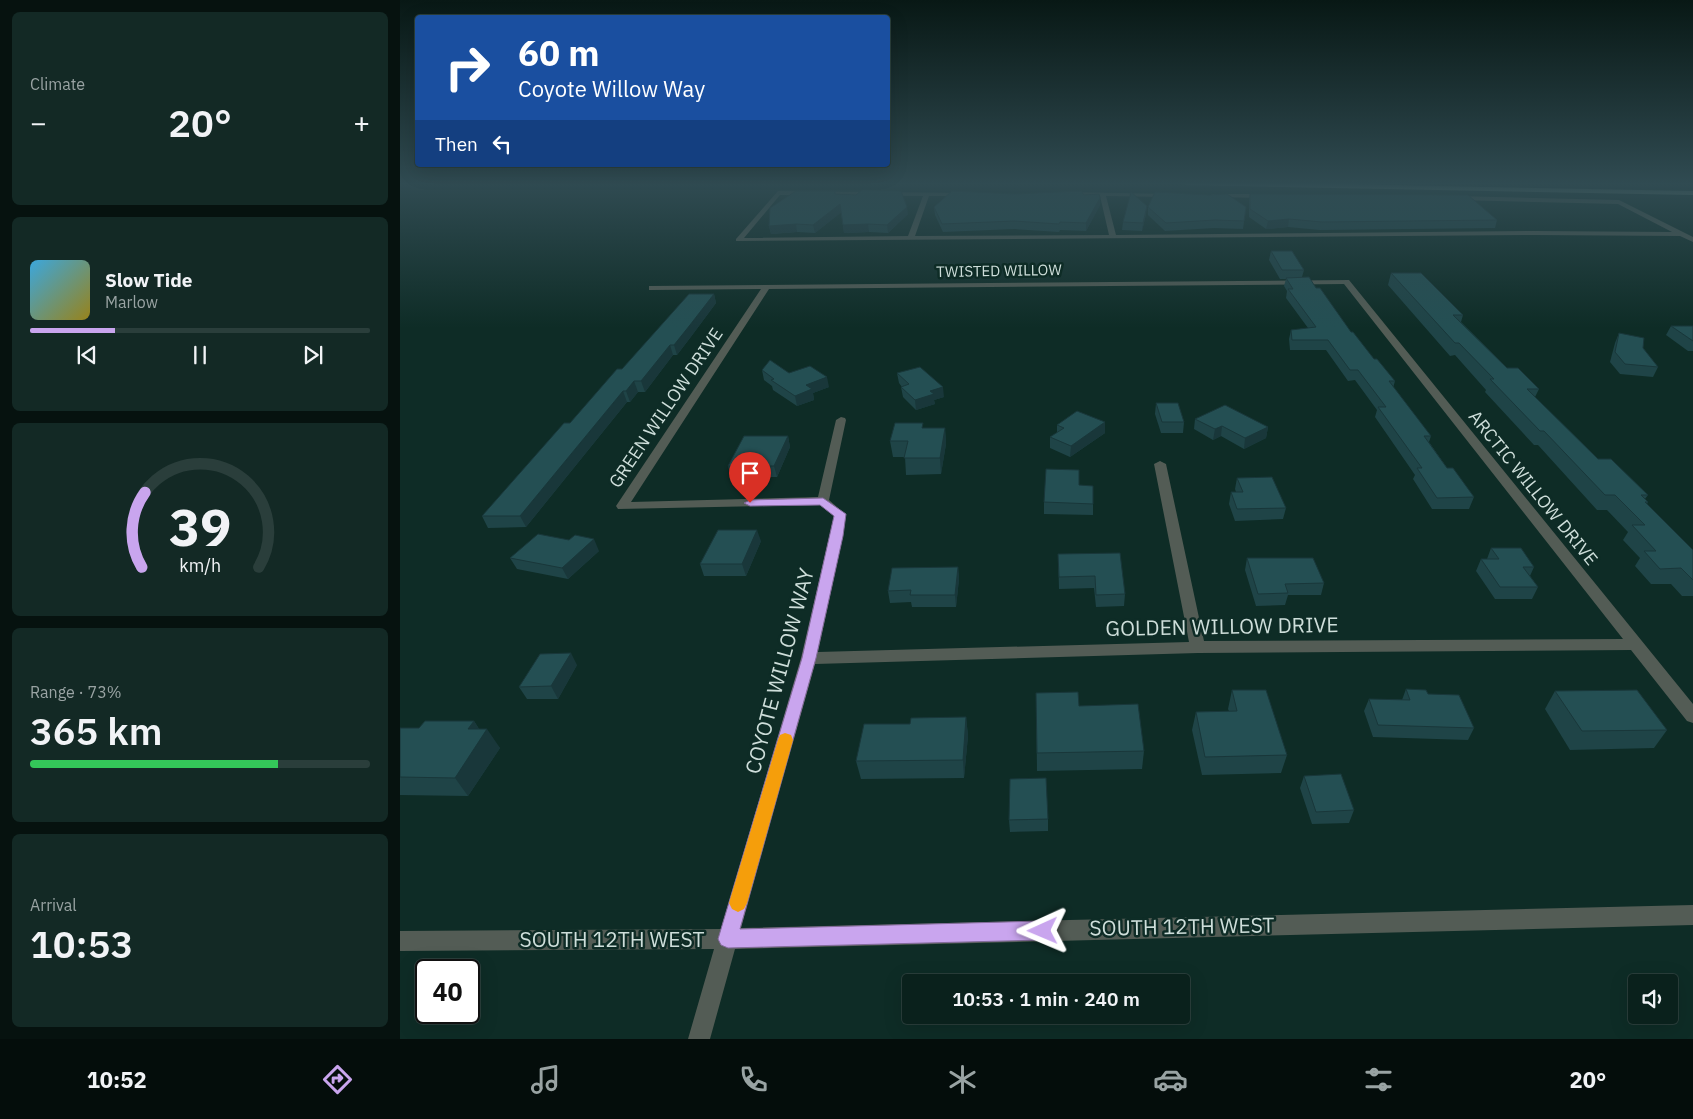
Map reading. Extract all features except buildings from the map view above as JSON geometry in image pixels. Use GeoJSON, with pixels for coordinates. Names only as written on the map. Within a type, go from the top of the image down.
{"type":"FeatureCollection","features":[{"type":"Feature","properties":{"kind":"street"},"geometry":{"type":"LineString","coordinates":[[745,231],[738,240],[1535,233],[1681,234]]}},
{"type":"Feature","properties":{"kind":"street"},"geometry":{"type":"LineString","coordinates":[[911,239],[914,231]]}},
{"type":"Feature","properties":{"kind":"street"},"geometry":{"type":"LineString","coordinates":[[1112,231],[1113,237]]}},
{"type":"Feature","properties":{"kind":"street"},"geometry":{"type":"LineString","coordinates":[[1676,231],[1693,240]]}},
{"type":"Feature","properties":{"kind":"street","name":"TWISTED WILLOW"},"geometry":{"type":"LineString","coordinates":[[652,288],[1346,282]]}},
{"type":"Feature","properties":{"kind":"street","name":"ARCTIC WILLOW DRIVE"},"geometry":{"type":"LineString","coordinates":[[1346,282],[1693,716]]}},
{"type":"Feature","properties":{"kind":"street","name":"GREEN WILLOW DRIVE"},"geometry":{"type":"LineString","coordinates":[[766,287],[622,506],[823,502]]}},
{"type":"Feature","properties":{"kind":"street"},"geometry":{"type":"LineString","coordinates":[[823,502],[841,420]]}},
{"type":"Feature","properties":{"kind":"street"},"geometry":{"type":"LineString","coordinates":[[1160,464],[1198,647]]}},
{"type":"Feature","properties":{"kind":"street","name":"COYOTE WILLOW WAY"},"geometry":{"type":"LineString","coordinates":[[699,1039],[809,658],[837,536],[840,514],[823,502]]}},
{"type":"Feature","properties":{"kind":"street","name":"GOLDEN WILLOW DRIVE"},"geometry":{"type":"LineString","coordinates":[[809,658],[1198,647],[1635,644]]}},
{"type":"Feature","properties":{"kind":"street","name":"SOUTH 12TH WEST"},"geometry":{"type":"LineString","coordinates":[[400,941],[728,939],[1693,915]]}},
{"type":"Feature","properties":{"kind":"slow traffic"},"geometry":{"type":"LineString","coordinates":[[738,903],[785,740]]}},
{"type":"Feature","properties":{"kind":"route"},"geometry":{"type":"LineString","coordinates":[[750,503],[823,502],[840,514],[837,536],[809,658],[728,939],[1043,931]]}}]}
